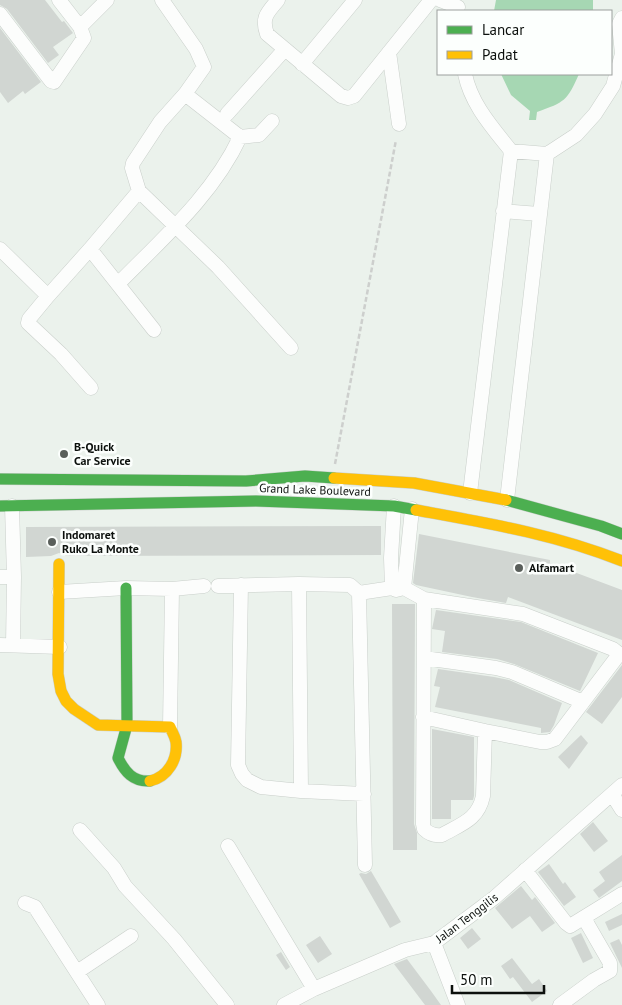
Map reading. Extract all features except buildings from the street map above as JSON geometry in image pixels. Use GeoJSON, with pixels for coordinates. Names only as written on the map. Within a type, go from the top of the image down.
{"type":"FeatureCollection","features":[{"type":"Feature","properties":{"kind":"street"},"geometry":{"type":"LineString","coordinates":[[0,14],[52,82],[55,81],[84,38],[80,27],[59,0]]}},
{"type":"Feature","properties":{"kind":"street"},"geometry":{"type":"LineString","coordinates":[[80,27],[107,0]]}},
{"type":"Feature","properties":{"kind":"street"},"geometry":{"type":"LineString","coordinates":[[162,0],[196,49],[204,65],[198,77],[160,122],[132,163],[139,191],[218,267],[291,348]]}},
{"type":"Feature","properties":{"kind":"street"},"geometry":{"type":"LineString","coordinates":[[278,0],[265,16],[263,24],[266,34],[341,96],[348,98],[354,96],[431,0]]}},
{"type":"Feature","properties":{"kind":"street"},"geometry":{"type":"LineString","coordinates":[[302,64],[355,0]]}},
{"type":"Feature","properties":{"kind":"street"},"geometry":{"type":"LineString","coordinates":[[440,0],[458,6]]}},
{"type":"Feature","properties":{"kind":"street"},"geometry":{"type":"LineString","coordinates":[[511,151],[547,154],[576,135],[595,114],[612,86],[622,54],[619,24],[622,18]]}},
{"type":"Feature","properties":{"kind":"street"},"geometry":{"type":"LineString","coordinates":[[227,114],[285,49]]}},
{"type":"Feature","properties":{"kind":"street"},"geometry":{"type":"LineString","coordinates":[[389,52],[399,124]]}},
{"type":"Feature","properties":{"kind":"street"},"geometry":{"type":"LineString","coordinates":[[465,75],[467,86],[481,113],[511,151],[470,493]]}},
{"type":"Feature","properties":{"kind":"street"},"geometry":{"type":"LineString","coordinates":[[185,94],[240,137],[259,135],[272,121]]}},
{"type":"Feature","properties":{"kind":"street"},"geometry":{"type":"LineString","coordinates":[[118,284],[209,188],[232,154],[240,137]]}},
{"type":"Feature","properties":{"kind":"street"},"geometry":{"type":"LineString","coordinates":[[507,500],[547,154]]}},
{"type":"Feature","properties":{"kind":"street"},"geometry":{"type":"LineString","coordinates":[[91,388],[61,354],[28,323],[29,319],[48,296],[90,250],[139,191]]}},
{"type":"Feature","properties":{"kind":"street"},"geometry":{"type":"LineString","coordinates":[[503,211],[539,214]]}},
{"type":"Feature","properties":{"kind":"street"},"geometry":{"type":"LineString","coordinates":[[0,249],[48,296]]}},
{"type":"Feature","properties":{"kind":"street"},"geometry":{"type":"LineString","coordinates":[[90,250],[154,330]]}},
{"type":"Feature","properties":{"kind":"street","name":"Grand Lake Boulevard"},"geometry":{"type":"LineString","coordinates":[[0,479],[246,481],[305,476],[414,483],[507,500],[601,526],[622,534]]}},
{"type":"Feature","properties":{"kind":"street","name":"Grand Lake Boulevard"},"geometry":{"type":"LineString","coordinates":[[6,506],[256,501],[394,506],[512,527],[589,548],[622,561]]}},
{"type":"Feature","properties":{"kind":"street"},"geometry":{"type":"LineString","coordinates":[[6,506],[7,645],[60,647]]}},
{"type":"Feature","properties":{"kind":"street"},"geometry":{"type":"LineString","coordinates":[[394,506],[391,558],[398,588]]}},
{"type":"Feature","properties":{"kind":"street"},"geometry":{"type":"LineString","coordinates":[[398,588],[412,509]]}},
{"type":"Feature","properties":{"kind":"street"},"geometry":{"type":"LineString","coordinates":[[59,564],[60,647],[58,674],[61,691],[66,701],[74,709],[98,724],[170,727]]}},
{"type":"Feature","properties":{"kind":"street"},"geometry":{"type":"LineString","coordinates":[[59,592],[126,588],[172,589],[299,584],[350,585],[360,593],[398,588],[424,599],[523,614],[613,648],[618,653],[617,657],[560,734],[555,739],[547,742],[424,718]]}},
{"type":"Feature","properties":{"kind":"street"},"geometry":{"type":"LineString","coordinates":[[299,584],[300,791]]}},
{"type":"Feature","properties":{"kind":"street"},"geometry":{"type":"LineString","coordinates":[[241,585],[238,765],[242,774],[253,784],[261,787],[364,794]]}},
{"type":"Feature","properties":{"kind":"street"},"geometry":{"type":"LineString","coordinates":[[126,588],[127,726],[118,758],[124,769],[134,778],[145,781],[166,775],[172,764],[176,742],[170,727],[172,589]]}},
{"type":"Feature","properties":{"kind":"street"},"geometry":{"type":"LineString","coordinates":[[360,593],[365,865]]}},
{"type":"Feature","properties":{"kind":"street"},"geometry":{"type":"LineString","coordinates":[[424,599],[424,829],[428,834],[442,835],[473,818],[481,805],[483,796],[485,731]]}},
{"type":"Feature","properties":{"kind":"street"},"geometry":{"type":"LineString","coordinates":[[424,658],[512,672],[583,702]]}},
{"type":"Feature","properties":{"kind":"street"},"geometry":{"type":"LineString","coordinates":[[617,790],[622,810]]}},
{"type":"Feature","properties":{"kind":"street","name":"Jalan Tenggilis"},"geometry":{"type":"LineString","coordinates":[[284,1005],[314,989],[405,950],[434,943],[494,898],[617,790]]}},
{"type":"Feature","properties":{"kind":"street"},"geometry":{"type":"LineString","coordinates":[[80,830],[114,868],[128,889],[187,954],[227,1005]]}},
{"type":"Feature","properties":{"kind":"street"},"geometry":{"type":"LineString","coordinates":[[228,846],[314,989]]}},
{"type":"Feature","properties":{"kind":"street"},"geometry":{"type":"LineString","coordinates":[[525,870],[568,925],[572,925],[620,901]]}},
{"type":"Feature","properties":{"kind":"street"},"geometry":{"type":"LineString","coordinates":[[25,903],[31,905],[38,912],[98,1005]]}},
{"type":"Feature","properties":{"kind":"street"},"geometry":{"type":"LineString","coordinates":[[560,1005],[594,980],[610,971],[610,963],[584,918]]}},
{"type":"Feature","properties":{"kind":"street"},"geometry":{"type":"LineString","coordinates":[[77,972],[131,936]]}},
{"type":"Feature","properties":{"kind":"street"},"geometry":{"type":"LineString","coordinates":[[434,943],[458,1005]]}},
{"type":"Feature","properties":{"kind":"path"},"geometry":{"type":"LineString","coordinates":[[333,478],[396,140]]}},
{"type":"Feature","properties":{"kind":"shaded area"},"geometry":{"type":"Polygon","coordinates":[[[496,0],[593,0],[593,10],[494,10],[496,0]]]}},
{"type":"Feature","properties":{"kind":"shaded area"},"geometry":{"type":"Polygon","coordinates":[[[501,75],[578,75],[568,95],[554,106],[537,112],[536,120],[529,120],[530,111],[511,95],[501,75]]]}},
{"type":"Feature","properties":{"kind":"traffic: fast"},"geometry":{"type":"LineString","coordinates":[[0,479],[246,481],[305,476],[334,478]]}},
{"type":"Feature","properties":{"kind":"traffic: fast"},"geometry":{"type":"LineString","coordinates":[[506,500],[601,526],[622,534]]}},
{"type":"Feature","properties":{"kind":"traffic: fast"},"geometry":{"type":"LineString","coordinates":[[0,506],[256,501],[394,506],[416,510]]}},
{"type":"Feature","properties":{"kind":"traffic: fast"},"geometry":{"type":"LineString","coordinates":[[126,588],[127,725],[118,758],[124,768],[134,778],[150,781]]}},
{"type":"Feature","properties":{"kind":"traffic: slow"},"geometry":{"type":"LineString","coordinates":[[334,478],[414,483],[506,500]]}},
{"type":"Feature","properties":{"kind":"traffic: slow"},"geometry":{"type":"LineString","coordinates":[[416,510],[546,536],[622,561]]}},
{"type":"Feature","properties":{"kind":"traffic: slow"},"geometry":{"type":"LineString","coordinates":[[59,564],[58,674],[61,691],[66,701],[74,709],[98,725],[170,727],[176,742],[173,761],[162,776],[150,781]]}},
{"type":"Feature","properties":{"kind":"place","name":"B-Quick Car Service"},"geometry":{"type":"Point","coordinates":[64,454]}},
{"type":"Feature","properties":{"kind":"place","name":"Indomaret Ruko La Monte"},"geometry":{"type":"Point","coordinates":[52,542]}},
{"type":"Feature","properties":{"kind":"place","name":"Alfamart"},"geometry":{"type":"Point","coordinates":[519,568]}}]}
